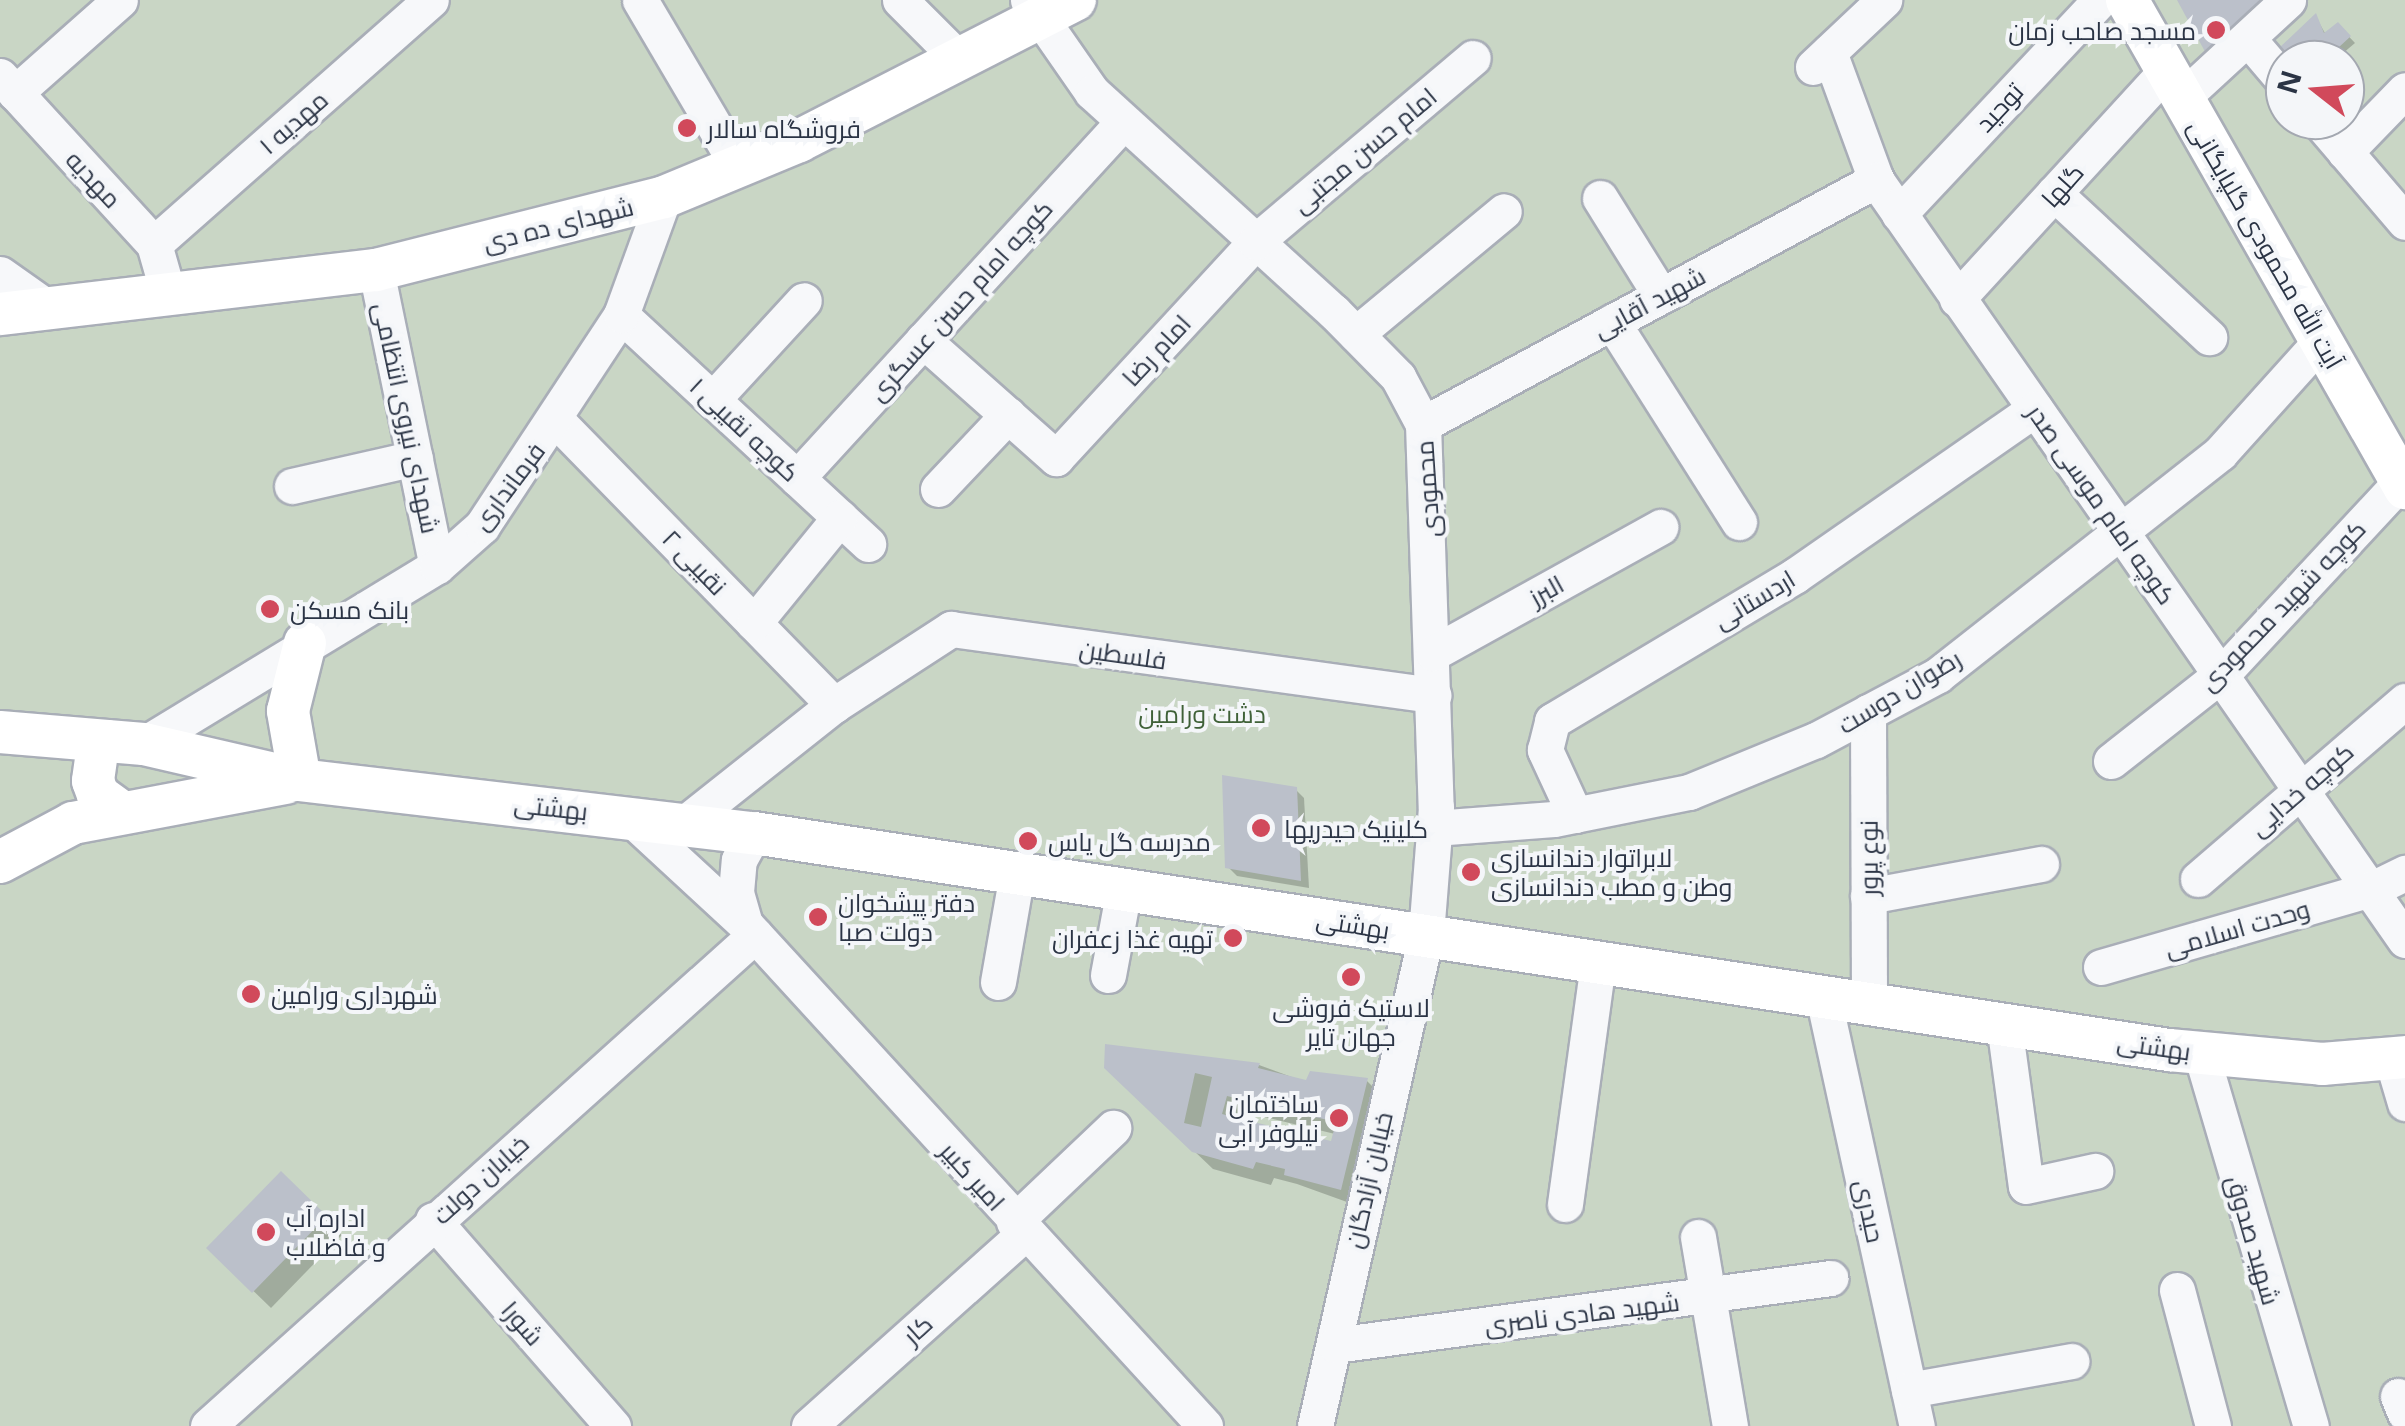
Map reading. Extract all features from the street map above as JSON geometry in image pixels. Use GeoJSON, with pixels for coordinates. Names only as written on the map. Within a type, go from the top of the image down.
{"type":"FeatureCollection","features":[{"type":"Feature","properties":{"kind":"main road","name":"شهدای ده دی"},"geometry":{"type":"LineString","coordinates":[[0,314],[376,270],[664,197],[960,60],[1032,10],[1076,0]]}},
{"type":"Feature","properties":{"kind":"main road","name":"آیت الله محمودی گلپایگانی"},"geometry":{"type":"LineString","coordinates":[[2128,0],[2404,482]]}},
{"type":"Feature","properties":{"kind":"main road"},"geometry":{"type":"LineString","coordinates":[[300,780],[288,711],[305,643]]}},
{"type":"Feature","properties":{"kind":"main road"},"geometry":{"type":"LineString","coordinates":[[0,732],[126,742],[300,780]]}},
{"type":"Feature","properties":{"kind":"main road"},"geometry":{"type":"LineString","coordinates":[[121,812],[98,795],[92,781],[92,766],[126,742]]}},
{"type":"Feature","properties":{"kind":"main road"},"geometry":{"type":"LineString","coordinates":[[0,862],[73,823],[300,780]]}},
{"type":"Feature","properties":{"kind":"main road","name":"بهشتی"},"geometry":{"type":"LineString","coordinates":[[300,780],[685,823],[2200,1053],[2322,1064],[2398,1058]]}},
{"type":"Feature","properties":{"kind":"street"},"geometry":{"type":"LineString","coordinates":[[8,84],[120,0]]}},
{"type":"Feature","properties":{"kind":"street","name":"مهدیه ۱"},"geometry":{"type":"LineString","coordinates":[[154,244],[432,0]]}},
{"type":"Feature","properties":{"kind":"street"},"geometry":{"type":"LineString","coordinates":[[640,0],[736,166]]}},
{"type":"Feature","properties":{"kind":"street"},"geometry":{"type":"LineString","coordinates":[[900,0],[960,60]]}},
{"type":"Feature","properties":{"kind":"street","name":"کوچه امام موسی صدر"},"geometry":{"type":"LineString","coordinates":[[1884,0],[1821,60],[1876,180],[2120,532],[2303,786],[2405,940]]}},
{"type":"Feature","properties":{"kind":"street","name":"توحید"},"geometry":{"type":"LineString","coordinates":[[1899,214],[2100,0]]}},
{"type":"Feature","properties":{"kind":"street","name":"گلها"},"geometry":{"type":"LineString","coordinates":[[1957,299],[2054,193],[2175,83],[2250,41],[2288,0]]}},
{"type":"Feature","properties":{"kind":"street","name":"محمودی"},"geometry":{"type":"LineString","coordinates":[[1032,10],[1123,122],[1398,376],[1422,424],[1434,695],[1434,828],[1426,935]]}},
{"type":"Feature","properties":{"kind":"street"},"geometry":{"type":"LineString","coordinates":[[2250,41],[2265,59]]}},
{"type":"Feature","properties":{"kind":"street","name":"امام حسن مجتبی"},"geometry":{"type":"LineString","coordinates":[[1255,242],[1473,58]]}},
{"type":"Feature","properties":{"kind":"street","name":"مهدیه"},"geometry":{"type":"LineString","coordinates":[[8,84],[154,244],[168,293]]}},
{"type":"Feature","properties":{"kind":"street"},"geometry":{"type":"LineString","coordinates":[[2345,152],[2405,90]]}},
{"type":"Feature","properties":{"kind":"street","name":"کوچه امام حسن عسگری"},"geometry":{"type":"LineString","coordinates":[[797,478],[1123,122]]}},
{"type":"Feature","properties":{"kind":"street"},"geometry":{"type":"LineString","coordinates":[[2335,140],[2405,222]]}},
{"type":"Feature","properties":{"kind":"street","name":"شهید آقایی"},"geometry":{"type":"LineString","coordinates":[[1422,424],[1876,180]]}},
{"type":"Feature","properties":{"kind":"street"},"geometry":{"type":"LineString","coordinates":[[2054,193],[2209,337]]}},
{"type":"Feature","properties":{"kind":"street","name":"فرمانداری"},"geometry":{"type":"LineString","coordinates":[[126,742],[437,566],[482,526],[621,315],[664,197]]}},
{"type":"Feature","properties":{"kind":"street"},"geometry":{"type":"LineString","coordinates":[[1600,198],[1660,296]]}},
{"type":"Feature","properties":{"kind":"street"},"geometry":{"type":"LineString","coordinates":[[1356,334],[1504,211]]}},
{"type":"Feature","properties":{"kind":"street","name":"امام رضا"},"geometry":{"type":"LineString","coordinates":[[1008,415],[1056,458],[1255,242]]}},
{"type":"Feature","properties":{"kind":"street","name":"شهدای نیروی انتظامی"},"geometry":{"type":"LineString","coordinates":[[376,270],[437,566]]}},
{"type":"Feature","properties":{"kind":"street"},"geometry":{"type":"LineString","coordinates":[[0,274],[48,308]]}},
{"type":"Feature","properties":{"kind":"street"},"geometry":{"type":"LineString","coordinates":[[713,400],[804,300]]}},
{"type":"Feature","properties":{"kind":"street","name":"کوچه نقیبی ۱"},"geometry":{"type":"LineString","coordinates":[[621,315],[868,544]]}},
{"type":"Feature","properties":{"kind":"street"},"geometry":{"type":"LineString","coordinates":[[1612,322],[1739,522]]}},
{"type":"Feature","properties":{"kind":"street"},"geometry":{"type":"LineString","coordinates":[[923,340],[1008,415],[938,489]]}},
{"type":"Feature","properties":{"kind":"street","name":"رضوان دوست"},"geometry":{"type":"LineString","coordinates":[[1434,828],[1575,815],[1689,792],[1868,712],[1938,674],[2220,453],[2321,341]]}},
{"type":"Feature","properties":{"kind":"street","name":"اردستانی"},"geometry":{"type":"LineString","coordinates":[[1575,815],[1544,750],[1552,721],[1796,575],[2035,409]]}},
{"type":"Feature","properties":{"kind":"street","name":"نقیبی ۲"},"geometry":{"type":"LineString","coordinates":[[555,419],[834,705]]}},
{"type":"Feature","properties":{"kind":"street"},"geometry":{"type":"LineString","coordinates":[[292,486],[415,458]]}},
{"type":"Feature","properties":{"kind":"street","name":"کوچه شهید محمودی"},"geometry":{"type":"LineString","coordinates":[[2112,761],[2223,673],[2404,482]]}},
{"type":"Feature","properties":{"kind":"street"},"geometry":{"type":"LineString","coordinates":[[754,623],[840,516]]}},
{"type":"Feature","properties":{"kind":"street","name":"البرز"},"geometry":{"type":"LineString","coordinates":[[1432,653],[1660,527]]}},
{"type":"Feature","properties":{"kind":"street","name":"فلسطین"},"geometry":{"type":"LineString","coordinates":[[685,823],[834,705],[951,629],[1434,695]]}},
{"type":"Feature","properties":{"kind":"street","name":"کوچه خدایی"},"geometry":{"type":"LineString","coordinates":[[2198,879],[2405,701]]}},
{"type":"Feature","properties":{"kind":"street","name":"نوع پرور"},"geometry":{"type":"LineString","coordinates":[[1868,712],[1869,1003]]}},
{"type":"Feature","properties":{"kind":"street","name":"امیر کبیر"},"geometry":{"type":"LineString","coordinates":[[627,815],[750,929],[1204,1426]]}},
{"type":"Feature","properties":{"kind":"street"},"geometry":{"type":"LineString","coordinates":[[750,929],[736,892],[739,860],[754,833]]}},
{"type":"Feature","properties":{"kind":"street"},"geometry":{"type":"LineString","coordinates":[[1868,896],[2042,864]]}},
{"type":"Feature","properties":{"kind":"street"},"geometry":{"type":"LineString","coordinates":[[998,982],[1016,873]]}},
{"type":"Feature","properties":{"kind":"street","name":"وحدت اسلامی"},"geometry":{"type":"LineString","coordinates":[[2101,967],[2372,889],[2405,873]]}},
{"type":"Feature","properties":{"kind":"street"},"geometry":{"type":"LineString","coordinates":[[1108,976],[1124,889]]}},
{"type":"Feature","properties":{"kind":"street","name":"خیابان دولت"},"geometry":{"type":"LineString","coordinates":[[208,1426],[750,929]]}},
{"type":"Feature","properties":{"kind":"street","name":"خیابان آزادگان"},"geometry":{"type":"LineString","coordinates":[[1315,1426],[1426,935]]}},
{"type":"Feature","properties":{"kind":"street"},"geometry":{"type":"LineString","coordinates":[[1566,1204],[1598,962]]}},
{"type":"Feature","properties":{"kind":"street","name":"حیدری"},"geometry":{"type":"LineString","coordinates":[[1823,996],[1917,1426]]}},
{"type":"Feature","properties":{"kind":"street"},"geometry":{"type":"LineString","coordinates":[[2004,1024],[2026,1186],[2095,1171]]}},
{"type":"Feature","properties":{"kind":"street","name":"شهید صدوق"},"geometry":{"type":"LineString","coordinates":[[2200,1053],[2312,1426]]}},
{"type":"Feature","properties":{"kind":"street"},"geometry":{"type":"LineString","coordinates":[[2398,1058],[2405,1103]]}},
{"type":"Feature","properties":{"kind":"street","name":"کار"},"geometry":{"type":"LineString","coordinates":[[809,1426],[1020,1227],[1113,1128]]}},
{"type":"Feature","properties":{"kind":"street","name":"شورا"},"geometry":{"type":"LineString","coordinates":[[433,1220],[612,1426]]}},
{"type":"Feature","properties":{"kind":"street"},"geometry":{"type":"LineString","coordinates":[[1698,1236],[1730,1426]]}},
{"type":"Feature","properties":{"kind":"street","name":"شهید هادی ناصری"},"geometry":{"type":"LineString","coordinates":[[1335,1346],[1830,1278]]}},
{"type":"Feature","properties":{"kind":"street"},"geometry":{"type":"LineString","coordinates":[[2177,1290],[2213,1426]]}},
{"type":"Feature","properties":{"kind":"street"},"geometry":{"type":"LineString","coordinates":[[1909,1390],[2071,1361]]}},
{"type":"Feature","properties":{"kind":"green space","name":"دشت ورامین"},"geometry":{"type":"Polygon","coordinates":[[[0,0],[2405,0],[2405,1426],[0,1426],[0,0]]]}},
{"type":"Feature","properties":{"kind":"building","name":"مسجد صاحب زمان"},"geometry":{"type":"Polygon","coordinates":[[[2177,0],[2269,0],[2209,59],[2177,0]]]}},
{"type":"Feature","properties":{"kind":"building"},"geometry":{"type":"Polygon","coordinates":[[[2316,13],[2324,33],[2338,22],[2351,36],[2347,40],[2288,40],[2316,13]]]}},
{"type":"Feature","properties":{"kind":"building","name":"کلینیک حیدریها"},"geometry":{"type":"Polygon","coordinates":[[[1222,775],[1297,787],[1301,881],[1225,868],[1222,775]]]}},
{"type":"Feature","properties":{"kind":"building","name":"ساختمان نیلوفر آبی"},"geometry":{"type":"Polygon","coordinates":[[[1105,1044],[1260,1063],[1258,1068],[1306,1080],[1310,1071],[1368,1078],[1341,1190],[1284,1175],[1285,1169],[1256,1162],[1253,1169],[1192,1152],[1104,1068],[1105,1044]],[[1195,1073],[1184,1123],[1201,1127],[1212,1077],[1195,1073]],[[1227,1096],[1222,1114],[1331,1141],[1336,1122],[1227,1096]]]}},
{"type":"Feature","properties":{"kind":"building","name":"اداره آب و فاضلاب"},"geometry":{"type":"Polygon","coordinates":[[[281,1171],[327,1216],[252,1293],[206,1248],[281,1171]]]}},
{"type":"Feature","properties":{"kind":"place","name":"مسجد صاحب زمان"},"geometry":{"type":"Point","coordinates":[2216,30]}},
{"type":"Feature","properties":{"kind":"place","name":"فروشگاه سالار"},"geometry":{"type":"Point","coordinates":[687,128]}},
{"type":"Feature","properties":{"kind":"place","name":"بانک مسکن"},"geometry":{"type":"Point","coordinates":[270,609]}},
{"type":"Feature","properties":{"kind":"place","name":"کلینیک حیدریها"},"geometry":{"type":"Point","coordinates":[1261,828]}},
{"type":"Feature","properties":{"kind":"place","name":"مدرسه گل یاس"},"geometry":{"type":"Point","coordinates":[1028,841]}},
{"type":"Feature","properties":{"kind":"place","name":"لابراتوار دندانسازی وطن و مطب دندانسازی"},"geometry":{"type":"Point","coordinates":[1471,872]}},
{"type":"Feature","properties":{"kind":"place","name":"دفتر پیشخوان دولت صبا"},"geometry":{"type":"Point","coordinates":[818,917]}},
{"type":"Feature","properties":{"kind":"place","name":"تهیه غذا زعفران"},"geometry":{"type":"Point","coordinates":[1233,938]}},
{"type":"Feature","properties":{"kind":"place","name":"لاستیک فروشی جهان تایر"},"geometry":{"type":"Point","coordinates":[1351,977]}},
{"type":"Feature","properties":{"kind":"place","name":"شهرداری ورامین"},"geometry":{"type":"Point","coordinates":[251,994]}},
{"type":"Feature","properties":{"kind":"place","name":"ساختمان نیلوفر آبی"},"geometry":{"type":"Point","coordinates":[1339,1118]}},
{"type":"Feature","properties":{"kind":"place","name":"اداره آب و فاضلاب"},"geometry":{"type":"Point","coordinates":[266,1232]}}]}
